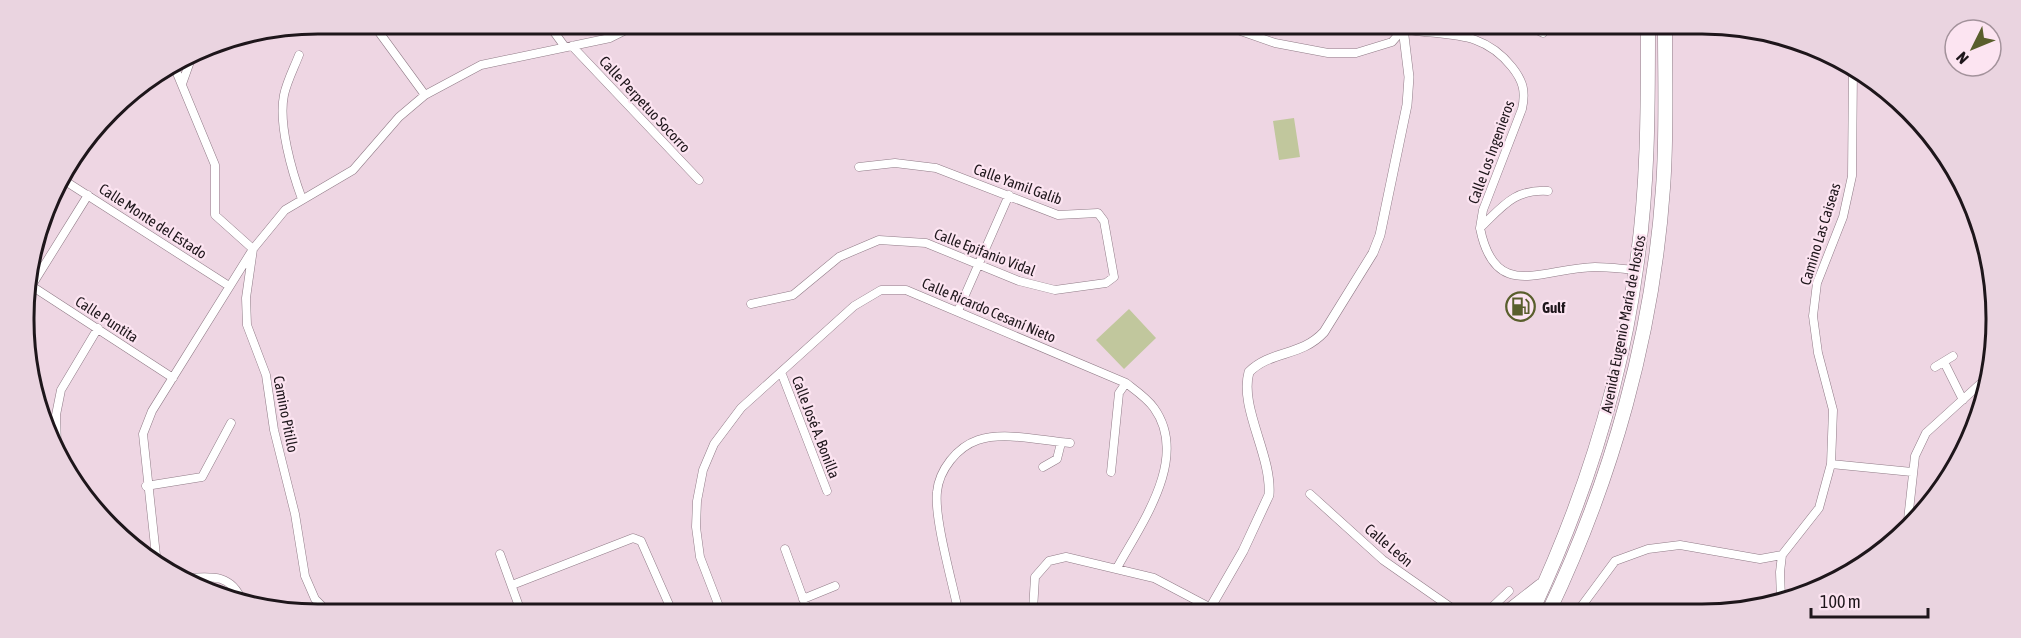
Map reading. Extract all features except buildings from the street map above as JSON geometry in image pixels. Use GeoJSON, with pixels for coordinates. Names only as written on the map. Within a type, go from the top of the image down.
{"type":"FeatureCollection","features":[{"type":"Feature","properties":{"kind":"highway","name":"Avenida Eugenio María de Hostos"},"geometry":{"type":"LineString","coordinates":[[1536,604],[1570,525],[1602,431],[1636,270],[1644,191],[1648,34]]}},
{"type":"Feature","properties":{"kind":"highway","name":"Avenida Eugenio María de Hostos"},"geometry":{"type":"LineString","coordinates":[[1553,604],[1605,477],[1629,396],[1653,270],[1663,188],[1665,34]]}},
{"type":"Feature","properties":{"kind":"highway"},"geometry":{"type":"LineString","coordinates":[[1560,604],[1568,585],[1568,572]]}},
{"type":"Feature","properties":{"kind":"highway"},"geometry":{"type":"LineString","coordinates":[[1518,604],[1545,583]]}},
{"type":"Feature","properties":{"kind":"street"},"geometry":{"type":"LineString","coordinates":[[380,34],[426,95]]}},
{"type":"Feature","properties":{"kind":"street","name":"Calle Perpetuo Socorro"},"geometry":{"type":"LineString","coordinates":[[557,34],[699,180]]}},
{"type":"Feature","properties":{"kind":"street"},"geometry":{"type":"LineString","coordinates":[[155,552],[146,486],[143,434],[152,411],[229,286],[253,249],[285,210],[353,171],[399,117],[426,95],[481,65],[610,38],[618,34]]}},
{"type":"Feature","properties":{"kind":"street"},"geometry":{"type":"LineString","coordinates":[[1249,34],[1275,43],[1328,53],[1356,53],[1392,42],[1399,34]]}},
{"type":"Feature","properties":{"kind":"street"},"geometry":{"type":"LineString","coordinates":[[1213,604],[1243,551],[1269,495],[1270,485],[1261,440],[1247,390],[1249,372],[1262,361],[1300,350],[1315,342],[1373,253],[1380,234],[1407,105],[1408,66],[1404,34]]}},
{"type":"Feature","properties":{"kind":"street","name":"Calle Los Ingenieros"},"geometry":{"type":"LineString","coordinates":[[1450,34],[1486,42],[1504,58],[1522,80],[1525,95],[1522,109],[1483,210],[1480,228]]}},
{"type":"Feature","properties":{"kind":"street"},"geometry":{"type":"LineString","coordinates":[[298,55],[284,95],[283,114],[292,172],[302,199]]}},
{"type":"Feature","properties":{"kind":"street"},"geometry":{"type":"LineString","coordinates":[[182,84],[188,67]]}},
{"type":"Feature","properties":{"kind":"street"},"geometry":{"type":"LineString","coordinates":[[177,73],[215,165],[214,215],[253,249]]}},
{"type":"Feature","properties":{"kind":"street","name":"Camino Las Caiseas"},"geometry":{"type":"LineString","coordinates":[[1782,555],[1819,508],[1831,464],[1833,410],[1818,353],[1813,316],[1817,283],[1843,217],[1852,176],[1853,78]]}},
{"type":"Feature","properties":{"kind":"street","name":"Calle Yamil Galib"},"geometry":{"type":"LineString","coordinates":[[859,167],[895,163],[936,168],[1058,215],[1098,213],[1104,221],[1114,277],[1110,280]]}},
{"type":"Feature","properties":{"kind":"street","name":"Calle Monte del Estado"},"geometry":{"type":"LineString","coordinates":[[69,184],[229,286]]}},
{"type":"Feature","properties":{"kind":"street"},"geometry":{"type":"LineString","coordinates":[[1548,190],[1532,190],[1512,197],[1480,228],[1485,253],[1504,272],[1525,277],[1594,267],[1636,270]]}},
{"type":"Feature","properties":{"kind":"street"},"geometry":{"type":"LineString","coordinates":[[39,270],[87,195]]}},
{"type":"Feature","properties":{"kind":"street"},"geometry":{"type":"LineString","coordinates":[[958,311],[1009,195]]}},
{"type":"Feature","properties":{"kind":"street","name":"Calle Epifanio Vidal"},"geometry":{"type":"LineString","coordinates":[[754,304],[793,295],[839,257],[879,240],[926,243],[1019,281],[1055,290],[1106,283],[1110,280]]}},
{"type":"Feature","properties":{"kind":"street","name":"Camino Pitillo"},"geometry":{"type":"LineString","coordinates":[[253,249],[246,298],[247,325],[266,375],[274,430],[295,514],[304,576],[315,599],[320,604]]}},
{"type":"Feature","properties":{"kind":"street","name":"Calle Ricardo Cesaní Nieto"},"geometry":{"type":"LineString","coordinates":[[718,604],[700,557],[697,537],[697,501],[703,470],[714,444],[741,408],[854,306],[881,290],[906,290],[1126,383],[1154,408],[1163,428],[1167,452],[1160,488],[1117,568]]}},
{"type":"Feature","properties":{"kind":"street","name":"Calle Puntita"},"geometry":{"type":"LineString","coordinates":[[36,292],[98,328],[173,378]]}},
{"type":"Feature","properties":{"kind":"street"},"geometry":{"type":"LineString","coordinates":[[56,429],[56,415],[61,390],[98,328]]}},
{"type":"Feature","properties":{"kind":"street"},"geometry":{"type":"LineString","coordinates":[[1935,367],[1953,356]]}},
{"type":"Feature","properties":{"kind":"street"},"geometry":{"type":"LineString","coordinates":[[1944,362],[1963,400]]}},
{"type":"Feature","properties":{"kind":"street","name":"Calle José A. Bonilla"},"geometry":{"type":"LineString","coordinates":[[781,372],[827,491]]}},
{"type":"Feature","properties":{"kind":"street"},"geometry":{"type":"LineString","coordinates":[[1111,472],[1119,393],[1126,383]]}},
{"type":"Feature","properties":{"kind":"street"},"geometry":{"type":"LineString","coordinates":[[1908,515],[1915,456],[1926,434],[1979,385]]}},
{"type":"Feature","properties":{"kind":"street"},"geometry":{"type":"LineString","coordinates":[[146,486],[202,477],[231,423]]}},
{"type":"Feature","properties":{"kind":"street"},"geometry":{"type":"LineString","coordinates":[[957,604],[939,514],[937,492],[942,473],[957,453],[978,440],[1005,437],[1066,443],[1057,459],[1043,467]]}},
{"type":"Feature","properties":{"kind":"street"},"geometry":{"type":"LineString","coordinates":[[1112,462],[1123,460]]}},
{"type":"Feature","properties":{"kind":"street"},"geometry":{"type":"LineString","coordinates":[[1831,464],[1912,472]]}},
{"type":"Feature","properties":{"kind":"street","name":"Calle León"},"geometry":{"type":"LineString","coordinates":[[1310,494],[1383,560],[1446,604]]}},
{"type":"Feature","properties":{"kind":"street"},"geometry":{"type":"LineString","coordinates":[[512,585],[633,538],[641,541],[647,550],[667,604]]}},
{"type":"Feature","properties":{"kind":"street"},"geometry":{"type":"LineString","coordinates":[[1583,604],[1615,561],[1648,549],[1680,546],[1760,559],[1782,555],[1781,592]]}},
{"type":"Feature","properties":{"kind":"street"},"geometry":{"type":"LineString","coordinates":[[785,549],[805,604]]}},
{"type":"Feature","properties":{"kind":"street"},"geometry":{"type":"LineString","coordinates":[[500,554],[518,604]]}},
{"type":"Feature","properties":{"kind":"street"},"geometry":{"type":"LineString","coordinates":[[1033,604],[1035,577],[1049,561],[1066,557],[1154,578],[1201,604]]}},
{"type":"Feature","properties":{"kind":"street"},"geometry":{"type":"LineString","coordinates":[[200,577],[214,576],[226,579],[239,592]]}},
{"type":"Feature","properties":{"kind":"street"},"geometry":{"type":"LineString","coordinates":[[803,599],[835,586]]}},
{"type":"Feature","properties":{"kind":"street"},"geometry":{"type":"LineString","coordinates":[[1495,604],[1509,591]]}},
{"type":"Feature","properties":{"kind":"green space"},"geometry":{"type":"Polygon","coordinates":[[[1294,118],[1300,157],[1279,160],[1273,121],[1294,118]]]}},
{"type":"Feature","properties":{"kind":"green space"},"geometry":{"type":"Polygon","coordinates":[[[1129,309],[1156,338],[1124,369],[1096,340],[1129,309]]]}},
{"type":"Feature","properties":{"kind":"place","name":"Gulf"},"geometry":{"type":"Point","coordinates":[1521,307]}}]}
